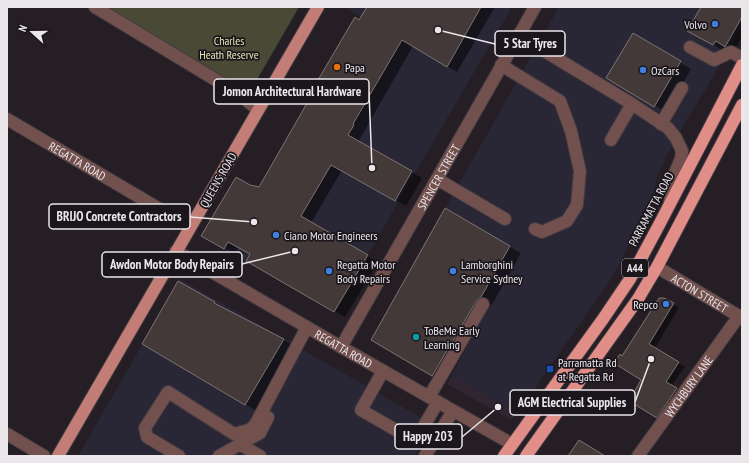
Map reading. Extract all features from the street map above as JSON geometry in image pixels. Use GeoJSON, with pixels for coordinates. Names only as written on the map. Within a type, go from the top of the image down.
{"type":"FeatureCollection","features":[{"type":"Feature","properties":{"kind":"highway","name":"PARRAMATTA ROAD"},"geometry":{"type":"LineString","coordinates":[[504,456],[603,319],[630,279],[742,65]]}},
{"type":"Feature","properties":{"kind":"highway","name":"A44"},"geometry":{"type":"LineString","coordinates":[[526,456],[638,299],[739,119],[742,105]]}},
{"type":"Feature","properties":{"kind":"main road","name":"QUEENS ROAD"},"geometry":{"type":"LineString","coordinates":[[58,456],[318,7]]}},
{"type":"Feature","properties":{"kind":"street"},"geometry":{"type":"LineString","coordinates":[[95,7],[239,94],[258,110]]}},
{"type":"Feature","properties":{"kind":"street","name":"SPENCER STREET"},"geometry":{"type":"LineString","coordinates":[[341,347],[535,7]]}},
{"type":"Feature","properties":{"kind":"street"},"geometry":{"type":"LineString","coordinates":[[518,35],[632,104],[668,128],[676,138],[682,151],[682,159],[674,175],[669,206]]}},
{"type":"Feature","properties":{"kind":"street"},"geometry":{"type":"LineString","coordinates":[[690,47],[714,60],[731,52],[742,58]]}},
{"type":"Feature","properties":{"kind":"street"},"geometry":{"type":"LineString","coordinates":[[501,65],[560,102],[571,131],[580,171],[577,205],[567,221],[542,232],[535,230]]}},
{"type":"Feature","properties":{"kind":"street"},"geometry":{"type":"LineString","coordinates":[[661,124],[682,88]]}},
{"type":"Feature","properties":{"kind":"street"},"geometry":{"type":"LineString","coordinates":[[611,140],[632,104]]}},
{"type":"Feature","properties":{"kind":"street","name":"REGATTA ROAD"},"geometry":{"type":"LineString","coordinates":[[7,119],[190,227]]}},
{"type":"Feature","properties":{"kind":"street"},"geometry":{"type":"LineString","coordinates":[[437,179],[505,219]]}},
{"type":"Feature","properties":{"kind":"street","name":"REGATTA ROAD"},"geometry":{"type":"LineString","coordinates":[[176,251],[512,444]]}},
{"type":"Feature","properties":{"kind":"street","name":"ACTON STREET"},"geometry":{"type":"LineString","coordinates":[[657,267],[740,317]]}},
{"type":"Feature","properties":{"kind":"street"},"geometry":{"type":"LineString","coordinates":[[383,371],[361,410],[415,441],[433,400],[483,304]]}},
{"type":"Feature","properties":{"kind":"street","name":"WYCHBURY LANE"},"geometry":{"type":"LineString","coordinates":[[638,456],[740,317]]}},
{"type":"Feature","properties":{"kind":"street"},"geometry":{"type":"LineString","coordinates":[[179,456],[147,437],[145,428],[168,392],[234,434],[249,430],[255,425],[310,329]]}},
{"type":"Feature","properties":{"kind":"street"},"geometry":{"type":"LineString","coordinates":[[219,456],[260,433],[310,329]]}},
{"type":"Feature","properties":{"kind":"street"},"geometry":{"type":"LineString","coordinates":[[425,456],[453,411]]}},
{"type":"Feature","properties":{"kind":"street"},"geometry":{"type":"LineString","coordinates":[[240,432],[241,445]]}},
{"type":"Feature","properties":{"kind":"street"},"geometry":{"type":"LineString","coordinates":[[7,434],[44,456]]}},
{"type":"Feature","properties":{"kind":"street"},"geometry":{"type":"LineString","coordinates":[[241,445],[260,456]]}},
{"type":"Feature","properties":{"kind":"shaded area"},"geometry":{"type":"Polygon","coordinates":[[[344,7],[512,7],[334,312],[201,236],[236,177],[301,216],[403,42],[344,7]]]}},
{"type":"Feature","properties":{"kind":"shaded area"},"geometry":{"type":"Polygon","coordinates":[[[559,7],[742,7],[742,23],[712,79],[673,143],[657,176],[653,198],[614,274],[518,413],[452,375],[491,301],[482,296],[460,334],[395,297],[559,7]]]}},
{"type":"Feature","properties":{"kind":"shaded area"},"geometry":{"type":"Polygon","coordinates":[[[180,279],[432,424],[414,456],[78,456],[180,279]]]}},
{"type":"Feature","properties":{"kind":"shaded area"},"geometry":{"type":"Polygon","coordinates":[[[452,375],[518,413],[511,420],[447,384],[452,375]]]}},
{"type":"Feature","properties":{"kind":"green space","name":"Charles Heath Reserve"},"geometry":{"type":"Polygon","coordinates":[[[85,7],[299,7],[244,102],[85,7]]]}},
{"type":"Feature","properties":{"kind":"building"},"geometry":{"type":"Polygon","coordinates":[[[367,7],[481,7],[447,67],[402,40],[348,135],[412,171],[395,201],[331,165],[301,216],[368,255],[334,312],[246,261],[250,254],[228,242],[224,249],[201,236],[236,177],[250,185],[259,187],[310,98],[308,97],[355,17],[359,20],[367,7]]]}},
{"type":"Feature","properties":{"kind":"building","name":"Volvo"},"geometry":{"type":"Polygon","coordinates":[[[701,7],[742,7],[742,17],[725,47],[716,41],[713,45],[687,31],[701,7]]]}},
{"type":"Feature","properties":{"kind":"building","name":"OzCars"},"geometry":{"type":"Polygon","coordinates":[[[633,33],[681,61],[654,107],[606,78],[633,33]]]}},
{"type":"Feature","properties":{"kind":"building","name":"Lamborghini Service Sydney"},"geometry":{"type":"Polygon","coordinates":[[[445,208],[510,246],[481,297],[477,300],[432,376],[371,340],[445,208]]]}},
{"type":"Feature","properties":{"kind":"building"},"geometry":{"type":"Polygon","coordinates":[[[178,281],[215,302],[214,303],[284,339],[245,405],[142,344],[178,281]]]}},
{"type":"Feature","properties":{"kind":"building"},"geometry":{"type":"Polygon","coordinates":[[[659,298],[664,298],[674,303],[649,344],[679,362],[666,382],[677,388],[657,418],[629,401],[641,380],[614,363],[620,354],[622,356],[659,298]]]}},
{"type":"Feature","properties":{"kind":"building"},"geometry":{"type":"Polygon","coordinates":[[[579,440],[605,456],[568,456],[579,440]]]}},
{"type":"Feature","properties":{"kind":"place","name":"Volvo"},"geometry":{"type":"Point","coordinates":[715,24]}},
{"type":"Feature","properties":{"kind":"place","name":"5 Star Tyres"},"geometry":{"type":"Point","coordinates":[438,30]}},
{"type":"Feature","properties":{"kind":"place","name":"Papa"},"geometry":{"type":"Point","coordinates":[337,67]}},
{"type":"Feature","properties":{"kind":"place","name":"OzCars"},"geometry":{"type":"Point","coordinates":[643,70]}},
{"type":"Feature","properties":{"kind":"place","name":"Jomon Architectural Hardware"},"geometry":{"type":"Point","coordinates":[372,168]}},
{"type":"Feature","properties":{"kind":"place","name":"BRIJO Concrete Contractors"},"geometry":{"type":"Point","coordinates":[254,222]}},
{"type":"Feature","properties":{"kind":"place","name":"Ciano Motor Engineers"},"geometry":{"type":"Point","coordinates":[276,235]}},
{"type":"Feature","properties":{"kind":"place","name":"Awdon Motor Body Repairs"},"geometry":{"type":"Point","coordinates":[295,251]}},
{"type":"Feature","properties":{"kind":"place","name":"Regatta Motor Body Repairs"},"geometry":{"type":"Point","coordinates":[329,271]}},
{"type":"Feature","properties":{"kind":"place","name":"Lamborghini Service Sydney"},"geometry":{"type":"Point","coordinates":[453,271]}},
{"type":"Feature","properties":{"kind":"place","name":"Repco"},"geometry":{"type":"Point","coordinates":[666,304]}},
{"type":"Feature","properties":{"kind":"place","name":"ToBeMe Early Learning"},"geometry":{"type":"Point","coordinates":[416,337]}},
{"type":"Feature","properties":{"kind":"place","name":"AGM Electrical Supplies"},"geometry":{"type":"Point","coordinates":[651,359]}},
{"type":"Feature","properties":{"kind":"place","name":"Parramatta Rd at Regatta Rd"},"geometry":{"type":"Point","coordinates":[550,369]}},
{"type":"Feature","properties":{"kind":"place","name":"Happy 203"},"geometry":{"type":"Point","coordinates":[498,407]}}]}
